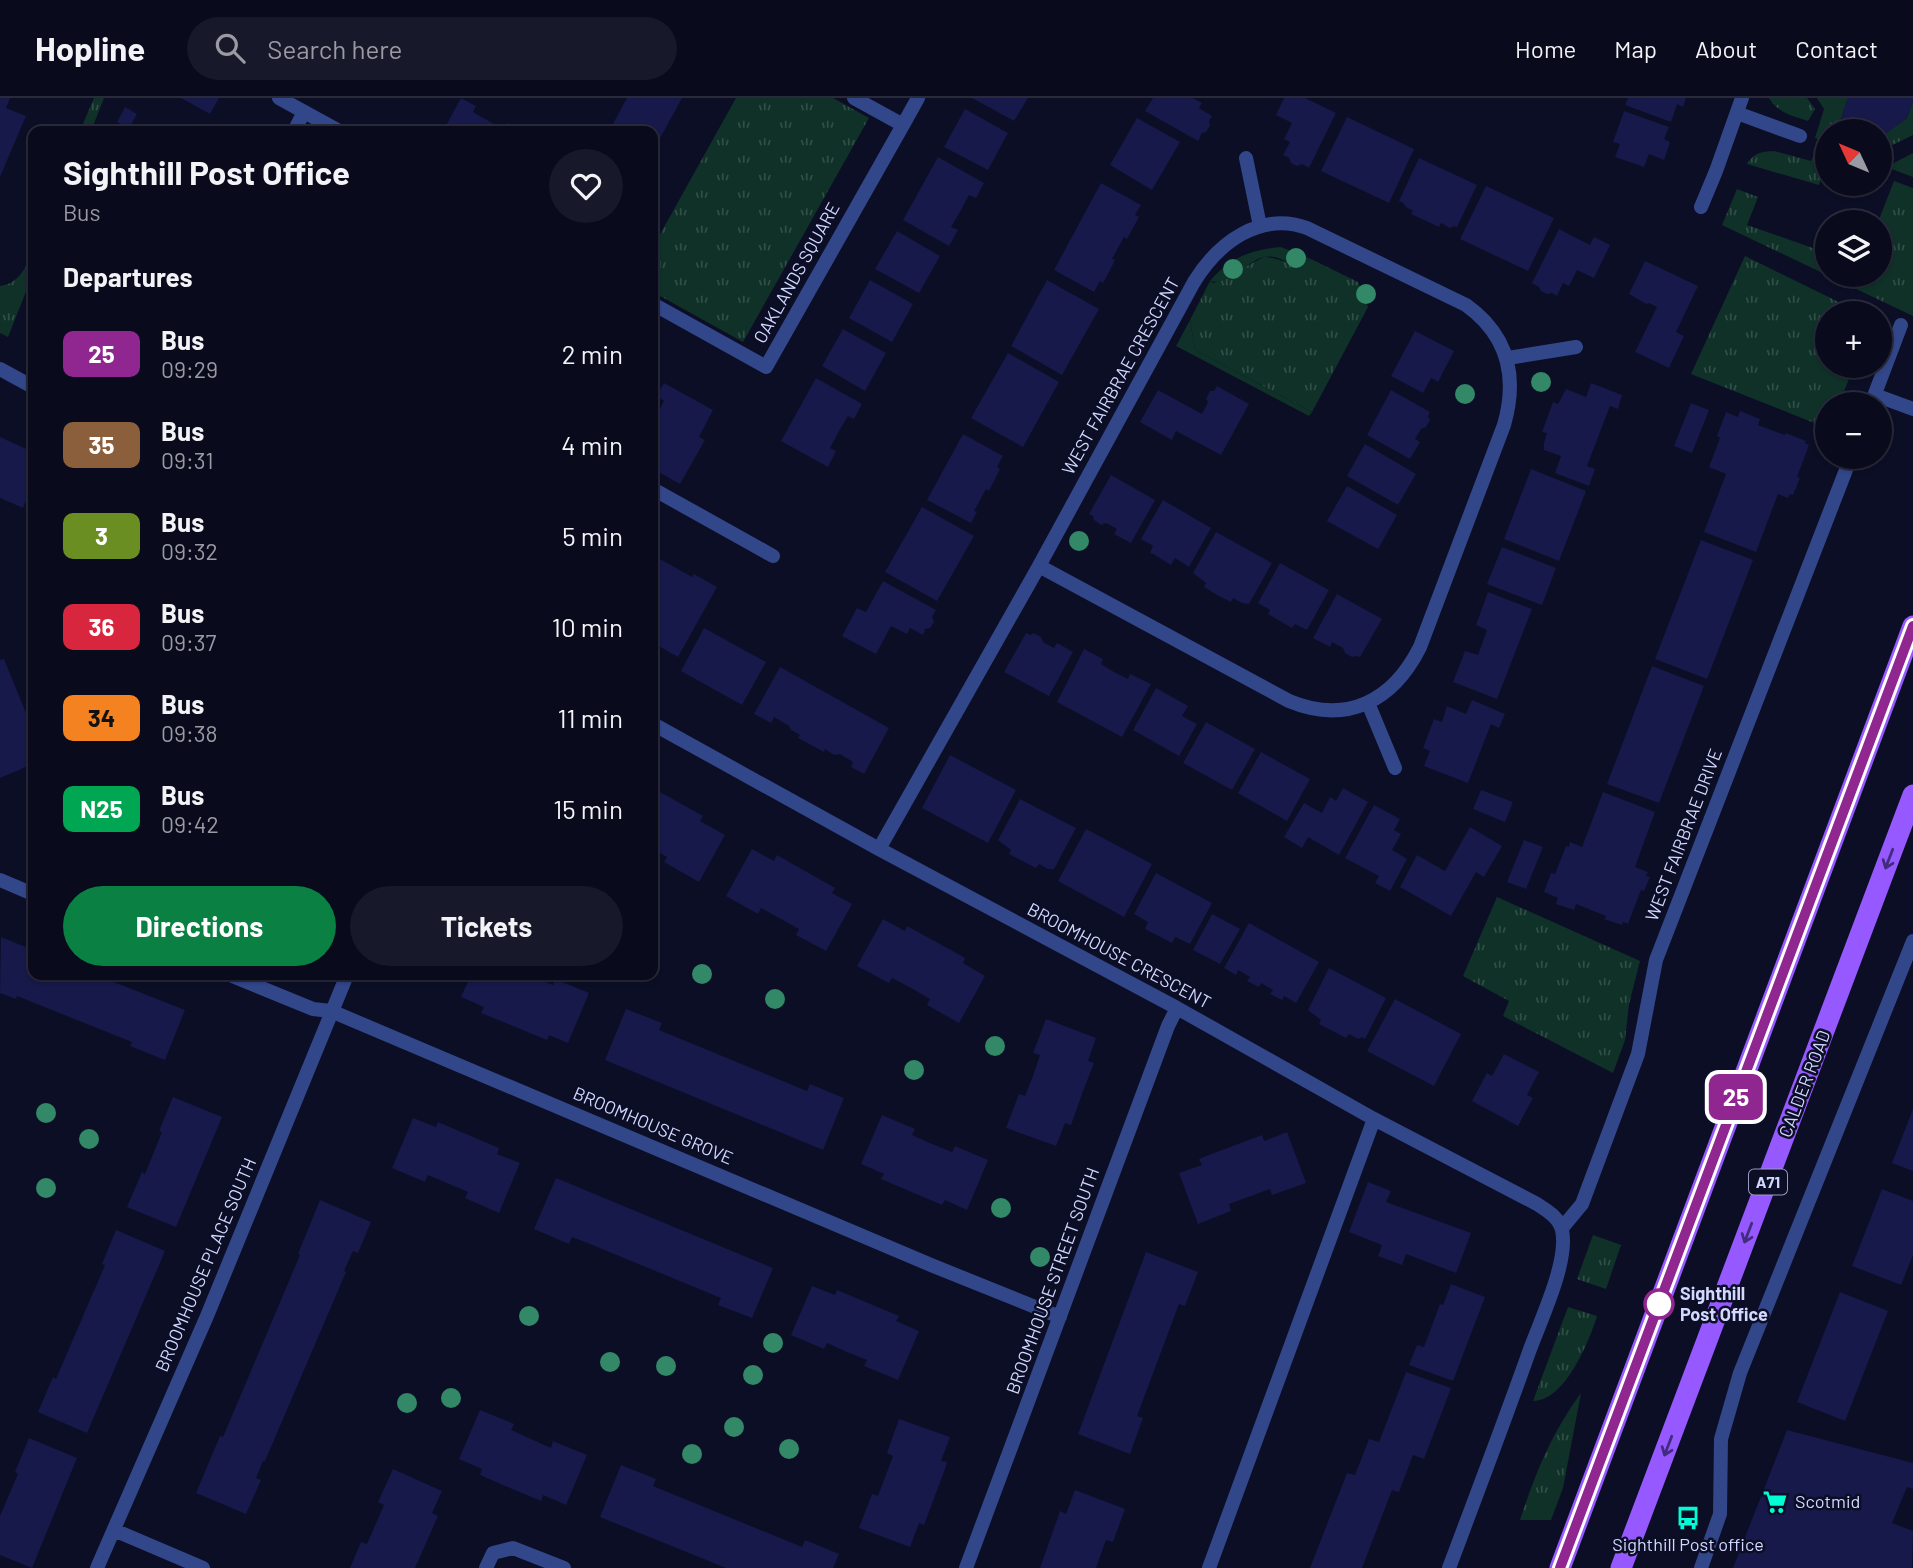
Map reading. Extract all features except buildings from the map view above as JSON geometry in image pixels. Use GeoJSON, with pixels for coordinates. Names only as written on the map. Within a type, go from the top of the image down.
{"type":"FeatureCollection","features":[{"type":"Feature","properties":{"kind":"main road"},"geometry":{"type":"LineString","coordinates":[[1560,1568],[1913,626]]}},
{"type":"Feature","properties":{"kind":"main road","name":"CALDER ROAD"},"geometry":{"type":"LineString","coordinates":[[1621,1568],[1913,795]]}},
{"type":"Feature","properties":{"kind":"street"},"geometry":{"type":"LineString","coordinates":[[279,98],[330,126]]}},
{"type":"Feature","properties":{"kind":"street"},"geometry":{"type":"LineString","coordinates":[[854,98],[903,125]]}},
{"type":"Feature","properties":{"kind":"street","name":"OAKLANDS SQUARE"},"geometry":{"type":"LineString","coordinates":[[658,310],[766,367],[918,98]]}},
{"type":"Feature","properties":{"kind":"street"},"geometry":{"type":"LineString","coordinates":[[1701,207],[1742,98]]}},
{"type":"Feature","properties":{"kind":"street"},"geometry":{"type":"LineString","coordinates":[[297,126],[304,112]]}},
{"type":"Feature","properties":{"kind":"street"},"geometry":{"type":"LineString","coordinates":[[1737,113],[1800,136]]}},
{"type":"Feature","properties":{"kind":"street"},"geometry":{"type":"LineString","coordinates":[[1246,158],[1260,226]]}},
{"type":"Feature","properties":{"kind":"street","name":"WEST FAIRBRAE CRESCENT"},"geometry":{"type":"LineString","coordinates":[[879,849],[1205,265],[1224,245],[1260,226],[1294,223],[1307,228],[1466,305],[1484,320],[1508,358],[1510,395],[1504,425],[1420,647],[1402,678],[1368,703],[1328,710],[1301,706],[1039,566]]}},
{"type":"Feature","properties":{"kind":"street"},"geometry":{"type":"LineString","coordinates":[[1876,392],[1901,325]]}},
{"type":"Feature","properties":{"kind":"street"},"geometry":{"type":"LineString","coordinates":[[1508,358],[1576,347]]}},
{"type":"Feature","properties":{"kind":"street"},"geometry":{"type":"LineString","coordinates":[[0,369],[28,384]]}},
{"type":"Feature","properties":{"kind":"street"},"geometry":{"type":"LineString","coordinates":[[1892,404],[1913,409]]}},
{"type":"Feature","properties":{"kind":"street","name":"WEST FAIRBRAE DRIVE"},"geometry":{"type":"LineString","coordinates":[[1562,1228],[1582,1203],[1638,1054],[1656,960],[1846,469]]}},
{"type":"Feature","properties":{"kind":"street"},"geometry":{"type":"LineString","coordinates":[[658,492],[773,556]]}},
{"type":"Feature","properties":{"kind":"street"},"geometry":{"type":"LineString","coordinates":[[1368,703],[1395,768]]}},
{"type":"Feature","properties":{"kind":"street","name":"BROOMHOUSE CRESCENT"},"geometry":{"type":"LineString","coordinates":[[658,727],[879,849],[1177,1007],[1374,1119],[1536,1204],[1550,1212],[1562,1228]]}},
{"type":"Feature","properties":{"kind":"street"},"geometry":{"type":"LineString","coordinates":[[0,880],[28,892]]}},
{"type":"Feature","properties":{"kind":"street"},"geometry":{"type":"LineString","coordinates":[[1701,1568],[1720,1514],[1721,1439],[1740,1373],[1913,941]]}},
{"type":"Feature","properties":{"kind":"street","name":"BROOMHOUSE GROVE"},"geometry":{"type":"LineString","coordinates":[[242,980],[313,1009],[331,1011],[1060,1317]]}},
{"type":"Feature","properties":{"kind":"street","name":"BROOMHOUSE PLACE SOUTH"},"geometry":{"type":"LineString","coordinates":[[97,1568],[207,1316],[345,980]]}},
{"type":"Feature","properties":{"kind":"street","name":"BROOMHOUSE STREET SOUTH"},"geometry":{"type":"LineString","coordinates":[[966,1568],[1177,1007]]}},
{"type":"Feature","properties":{"kind":"street"},"geometry":{"type":"LineString","coordinates":[[1209,1568],[1374,1119]]}},
{"type":"Feature","properties":{"kind":"street"},"geometry":{"type":"LineString","coordinates":[[1449,1568],[1559,1269],[1562,1228]]}},
{"type":"Feature","properties":{"kind":"street"},"geometry":{"type":"LineString","coordinates":[[114,1530],[203,1568]]}},
{"type":"Feature","properties":{"kind":"street"},"geometry":{"type":"LineString","coordinates":[[486,1568],[494,1553],[513,1548],[564,1568]]}},
{"type":"Feature","properties":{"kind":"green space"},"geometry":{"type":"Polygon","coordinates":[[[94,98],[104,98],[93,126],[82,126],[94,98]]]}},
{"type":"Feature","properties":{"kind":"green space"},"geometry":{"type":"Polygon","coordinates":[[[736,98],[833,98],[869,118],[743,342],[658,295],[658,238],[736,98]]]}},
{"type":"Feature","properties":{"kind":"green space"},"geometry":{"type":"Polygon","coordinates":[[[1769,98],[1807,98],[1815,109],[1808,121],[1781,111],[1769,98]]]}},
{"type":"Feature","properties":{"kind":"green space"},"geometry":{"type":"Polygon","coordinates":[[[1817,98],[1848,98],[1841,119],[1821,119],[1824,109],[1817,98]]]}},
{"type":"Feature","properties":{"kind":"green space"},"geometry":{"type":"Polygon","coordinates":[[[1913,101],[1913,135],[1892,145],[1892,128],[1907,118],[1913,101]]]}},
{"type":"Feature","properties":{"kind":"green space"},"geometry":{"type":"Polygon","coordinates":[[[1774,151],[1811,161],[1815,152],[1815,184],[1747,164],[1759,153],[1774,151]]]}},
{"type":"Feature","properties":{"kind":"green space"},"geometry":{"type":"Polygon","coordinates":[[[1913,153],[1913,177],[1892,169],[1892,164],[1913,153]]]}},
{"type":"Feature","properties":{"kind":"green space"},"geometry":{"type":"Polygon","coordinates":[[[1894,181],[1913,188],[1913,316],[1892,306],[1892,301],[1882,301],[1852,287],[1892,287],[1892,210],[1883,210],[1888,196],[1892,196],[1894,181]]]}},
{"type":"Feature","properties":{"kind":"green space"},"geometry":{"type":"Polygon","coordinates":[[[1737,189],[1758,197],[1747,225],[1815,249],[1815,269],[1722,225],[1737,189]]]}},
{"type":"Feature","properties":{"kind":"green space"},"geometry":{"type":"Polygon","coordinates":[[[1281,247],[1311,259],[1298,264],[1264,257],[1231,277],[1217,282],[1210,281],[1233,260],[1260,250],[1281,247]]]}},
{"type":"Feature","properties":{"kind":"green space"},"geometry":{"type":"Polygon","coordinates":[[[1745,256],[1837,301],[1815,301],[1815,378],[1849,378],[1844,392],[1815,392],[1815,423],[1691,374],[1745,256]]]}},
{"type":"Feature","properties":{"kind":"green space"},"geometry":{"type":"Polygon","coordinates":[[[1264,257],[1294,264],[1311,259],[1358,282],[1368,307],[1312,412],[1195,350],[1190,320],[1210,281],[1214,283],[1264,257]]]}},
{"type":"Feature","properties":{"kind":"green space"},"geometry":{"type":"Polygon","coordinates":[[[28,261],[28,287],[8,337],[0,333],[0,286],[12,282],[28,261]]]}},
{"type":"Feature","properties":{"kind":"green space"},"geometry":{"type":"Polygon","coordinates":[[[1190,320],[1195,350],[1312,412],[1309,416],[1176,346],[1190,320]]]}},
{"type":"Feature","properties":{"kind":"green space"},"geometry":{"type":"Polygon","coordinates":[[[1497,897],[1640,961],[1629,1004],[1625,1040],[1613,1073],[1503,1016],[1509,1001],[1463,976],[1497,897]]]}},
{"type":"Feature","properties":{"kind":"green space"},"geometry":{"type":"Polygon","coordinates":[[[1593,1235],[1621,1245],[1606,1289],[1577,1279],[1593,1235]]]}},
{"type":"Feature","properties":{"kind":"green space"},"geometry":{"type":"Polygon","coordinates":[[[1568,1307],[1597,1316],[1593,1327],[1582,1354],[1565,1381],[1545,1398],[1533,1401],[1568,1307]]]}},
{"type":"Feature","properties":{"kind":"green space"},"geometry":{"type":"Polygon","coordinates":[[[1581,1393],[1563,1488],[1551,1520],[1520,1520],[1545,1454],[1581,1393]]]}},
{"type":"Feature","properties":{"kind":"bus line","name":"25"},"geometry":{"type":"LineString","coordinates":[[1560,1568],[1913,626]]}},
{"type":"Feature","properties":{"kind":"place","name":"Sighthill Post Office"},"geometry":{"type":"Point","coordinates":[1659,1304]}},
{"type":"Feature","properties":{"kind":"place","name":"Scotmid"},"geometry":{"type":"Point","coordinates":[1775,1502]}},
{"type":"Feature","properties":{"kind":"place","name":"Sighthill Post office"},"geometry":{"type":"Point","coordinates":[1688,1518]}}]}
